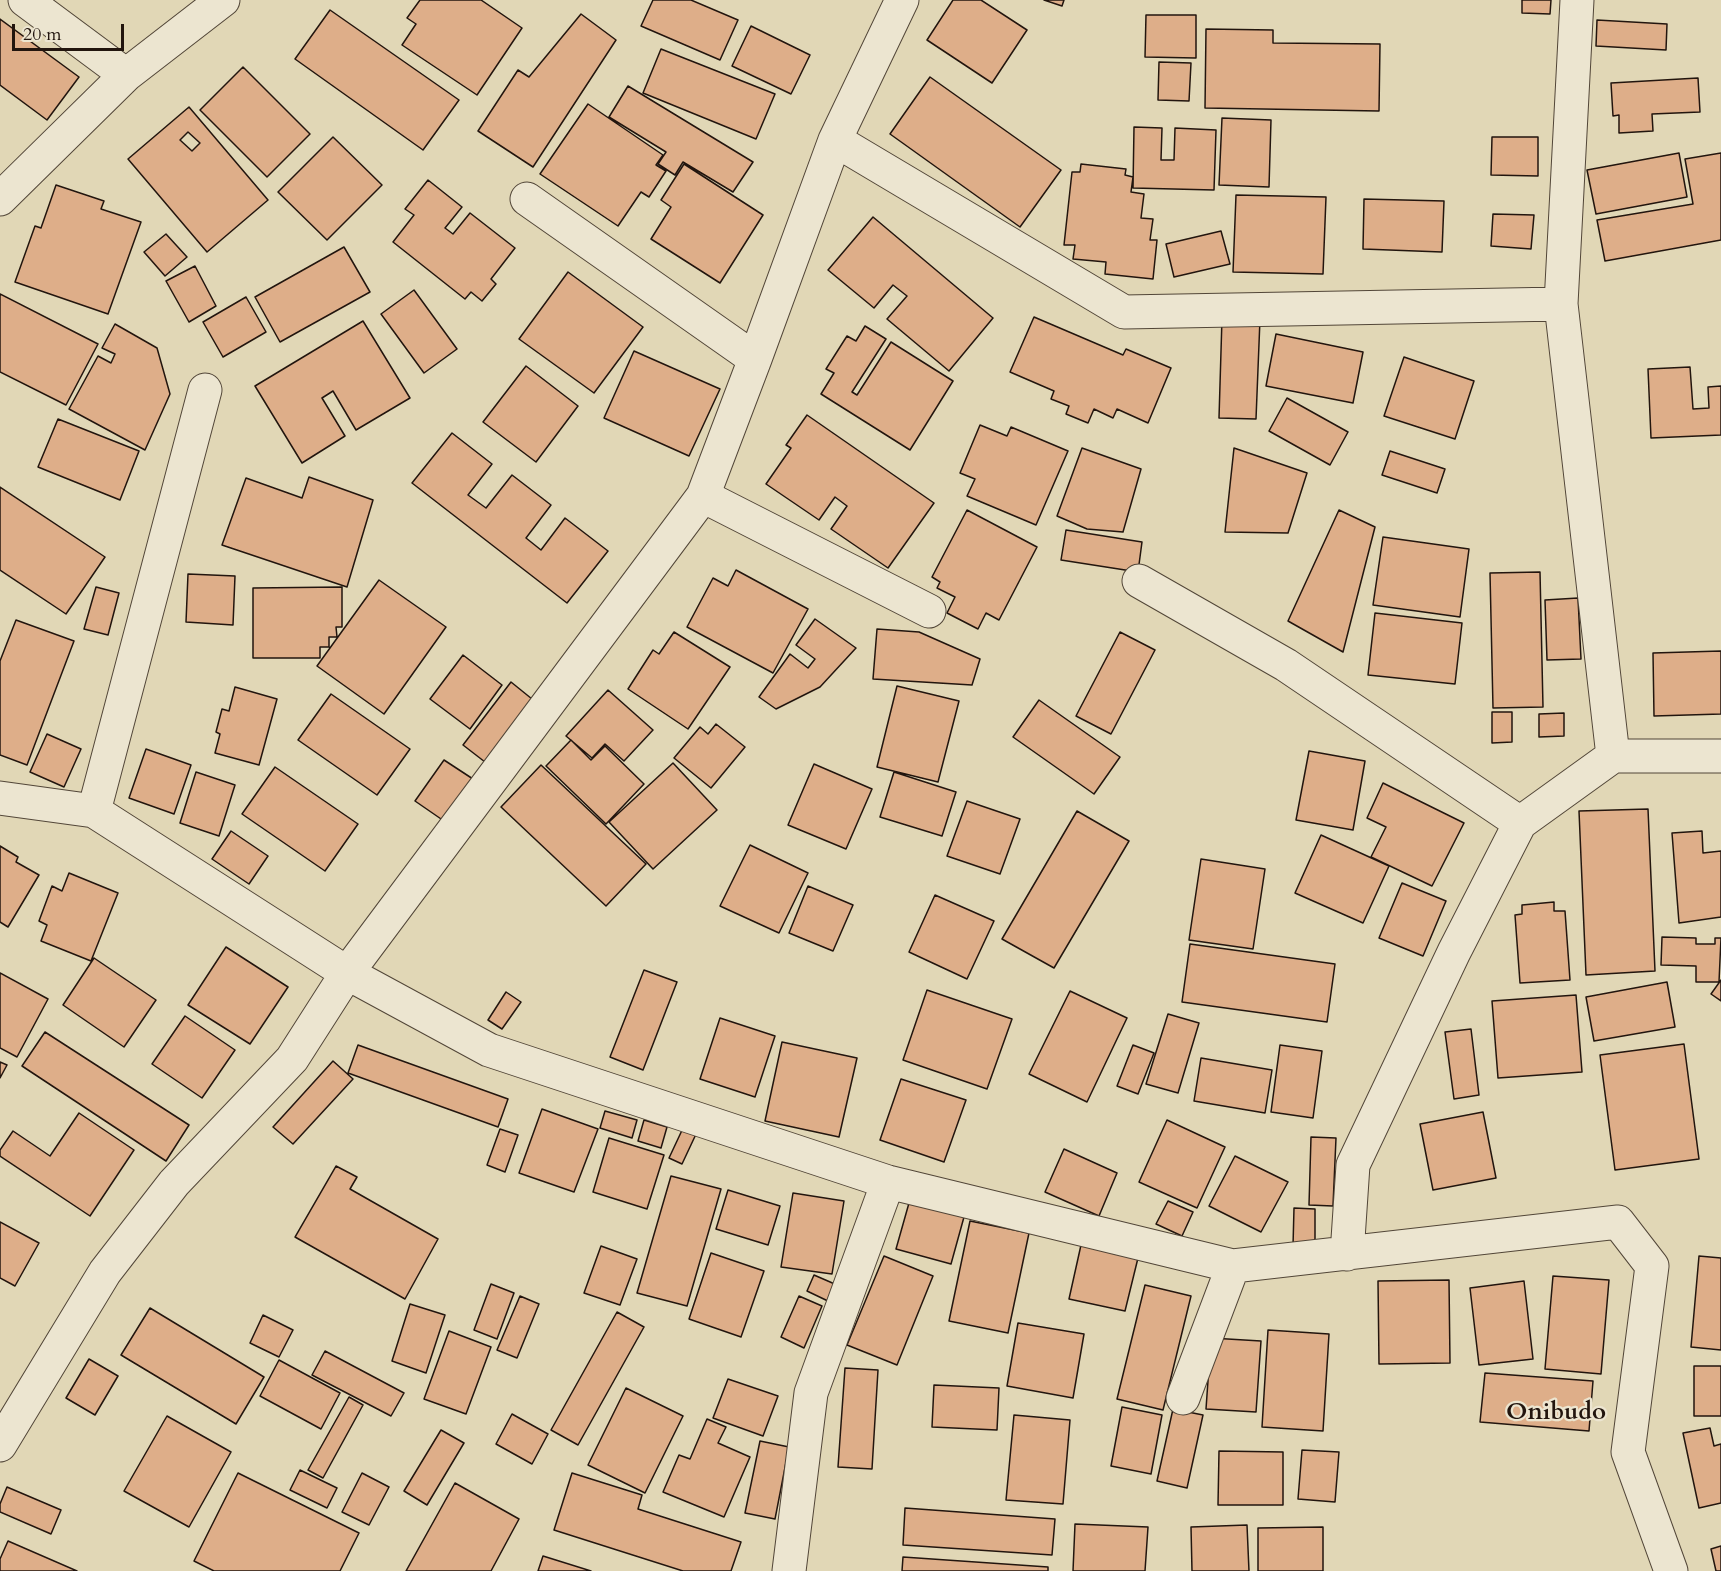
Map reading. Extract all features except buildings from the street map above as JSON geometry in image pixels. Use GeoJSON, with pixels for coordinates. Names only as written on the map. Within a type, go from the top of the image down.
{"type":"FeatureCollection","features":[{"type":"Feature","properties":{"kind":"street"},"geometry":{"type":"LineString","coordinates":[[25,0],[126,75]]}},
{"type":"Feature","properties":{"kind":"street"},"geometry":{"type":"LineString","coordinates":[[0,199],[126,75],[223,0]]}},
{"type":"Feature","properties":{"kind":"street"},"geometry":{"type":"LineString","coordinates":[[0,1444],[105,1272],[174,1183],[292,1059],[347,973],[703,496],[835,140],[902,0]]}},
{"type":"Feature","properties":{"kind":"street"},"geometry":{"type":"LineString","coordinates":[[1577,0],[1561,304],[1613,756]]}},
{"type":"Feature","properties":{"kind":"street"},"geometry":{"type":"LineString","coordinates":[[835,140],[1124,312],[1561,304]]}},
{"type":"Feature","properties":{"kind":"street"},"geometry":{"type":"LineString","coordinates":[[527,199],[755,359]]}},
{"type":"Feature","properties":{"kind":"street"},"geometry":{"type":"LineString","coordinates":[[94,811],[205,390]]}},
{"type":"Feature","properties":{"kind":"street"},"geometry":{"type":"LineString","coordinates":[[703,496],[928,611]]}},
{"type":"Feature","properties":{"kind":"street"},"geometry":{"type":"LineString","coordinates":[[1139,581],[1286,665],[1520,823]]}},
{"type":"Feature","properties":{"kind":"street"},"geometry":{"type":"LineString","coordinates":[[1347,1254],[1353,1165],[1454,952],[1520,823],[1613,756],[1721,756]]}},
{"type":"Feature","properties":{"kind":"street"},"geometry":{"type":"LineString","coordinates":[[0,798],[94,811],[347,973],[489,1050],[888,1182],[1233,1266],[1618,1222],[1652,1266],[1628,1452],[1671,1571]]}},
{"type":"Feature","properties":{"kind":"street"},"geometry":{"type":"LineString","coordinates":[[789,1571],[811,1393],[888,1182]]}},
{"type":"Feature","properties":{"kind":"street"},"geometry":{"type":"LineString","coordinates":[[1183,1398],[1233,1266]]}},
{"type":"Feature","properties":{"kind":"district","name":"Onibudo"},"geometry":{"type":"Point","coordinates":[1556,1413]}}]}
